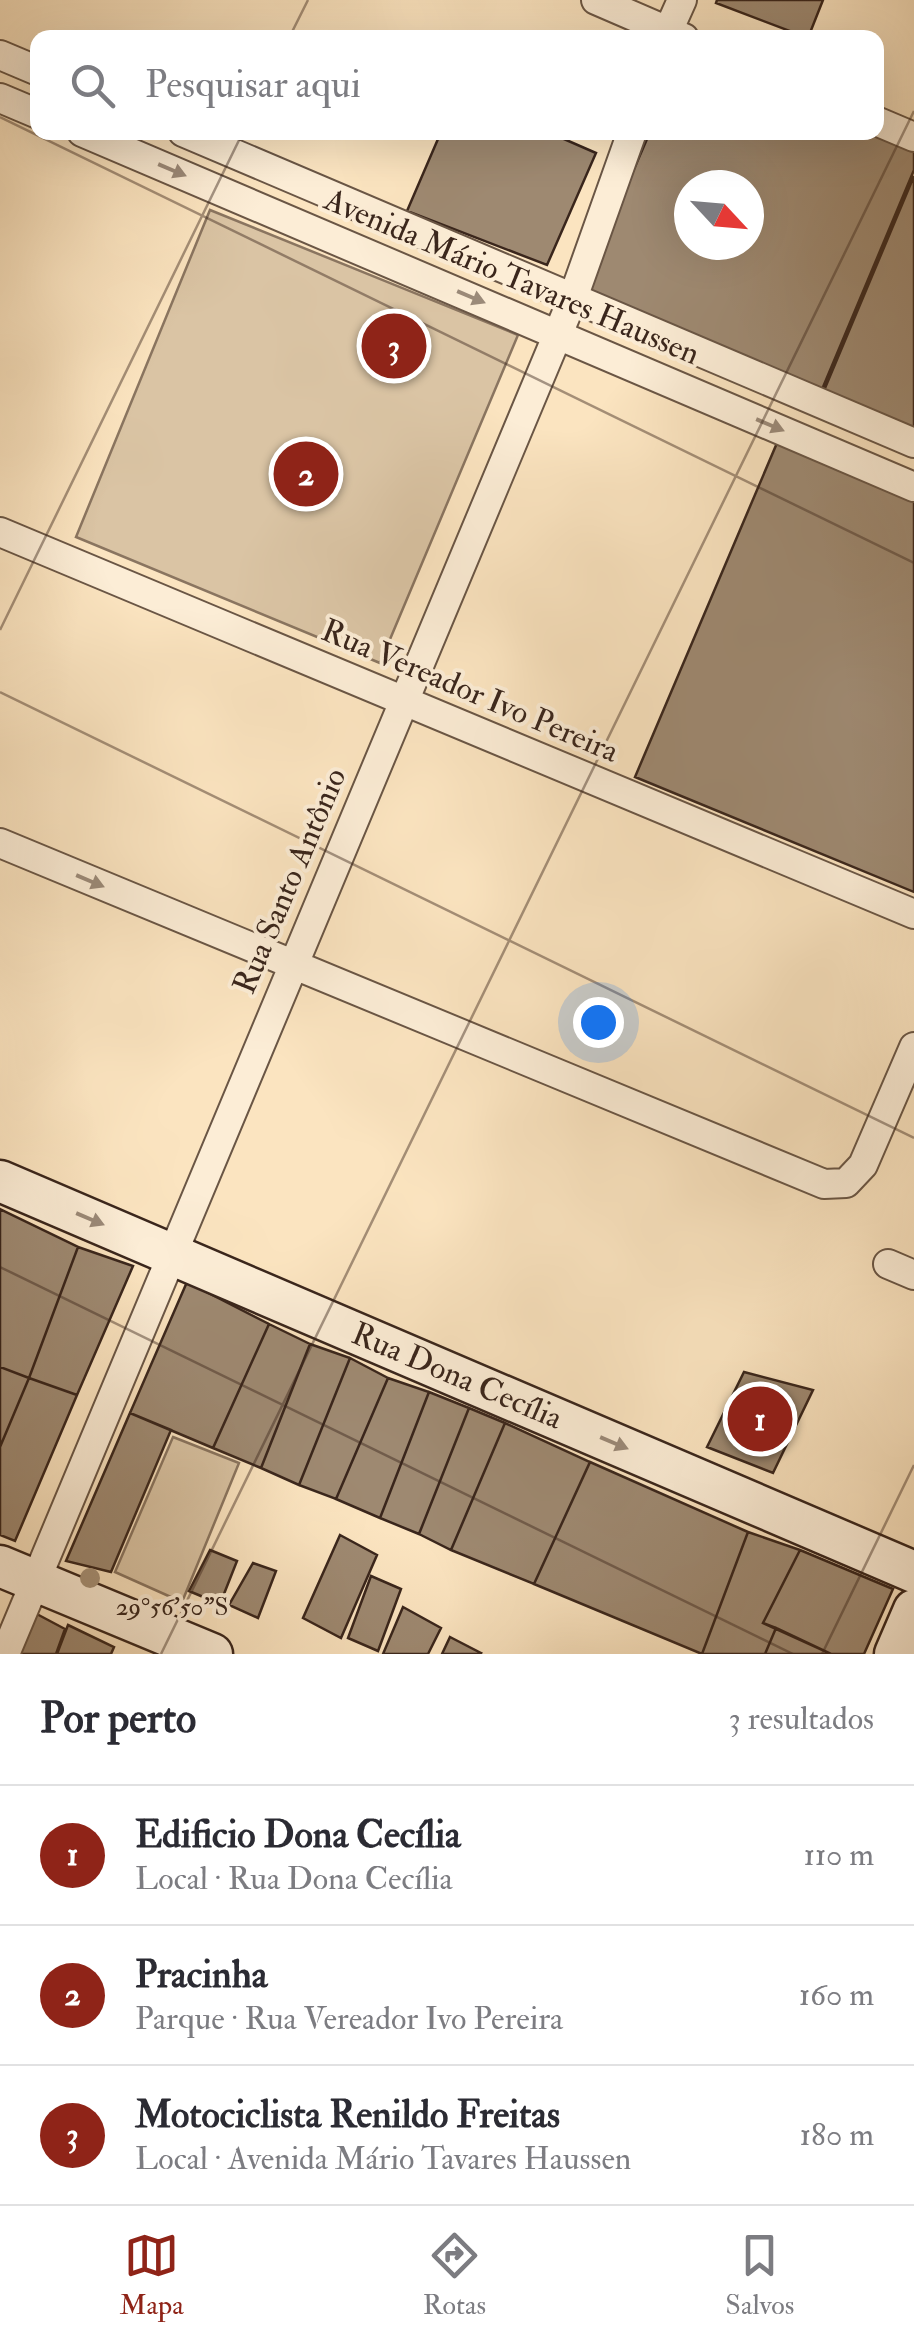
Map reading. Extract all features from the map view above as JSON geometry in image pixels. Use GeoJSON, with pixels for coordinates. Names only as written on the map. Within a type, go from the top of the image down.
{"type":"FeatureCollection","features":[{"type":"Feature","properties":{"kind":"street"},"geometry":{"type":"LineString","coordinates":[[596,0],[662,30]]}},
{"type":"Feature","properties":{"kind":"street"},"geometry":{"type":"LineString","coordinates":[[674,30],[682,0]]}},
{"type":"Feature","properties":{"kind":"street"},"geometry":{"type":"LineString","coordinates":[[0,55],[30,68]]}},
{"type":"Feature","properties":{"kind":"street"},"geometry":{"type":"LineString","coordinates":[[0,98],[30,111]]}},
{"type":"Feature","properties":{"kind":"street"},"geometry":{"type":"LineString","coordinates":[[884,125],[914,138]]}},
{"type":"Feature","properties":{"kind":"street","name":"Avenida Mário Tavares Haussen"},"geometry":{"type":"LineString","coordinates":[[101,140],[914,487]]}},
{"type":"Feature","properties":{"kind":"street","name":"Avenida Mário Tavares Haussen"},"geometry":{"type":"LineString","coordinates":[[202,140],[914,443]]}},
{"type":"Feature","properties":{"kind":"street","name":"Rua Santo Antônio"},"geometry":{"type":"LineString","coordinates":[[5,1654],[18,1573],[172,1254],[558,334],[629,140]]}},
{"type":"Feature","properties":{"kind":"street","name":"Rua Vereador Ivo Pereira"},"geometry":{"type":"LineString","coordinates":[[0,532],[914,914]]}},
{"type":"Feature","properties":{"kind":"street"},"geometry":{"type":"LineString","coordinates":[[0,843],[824,1184],[846,1184],[862,1164],[913,1051]]}},
{"type":"Feature","properties":{"kind":"street","name":"Rua Dona Cecília"},"geometry":{"type":"LineString","coordinates":[[0,1182],[914,1572]]}},
{"type":"Feature","properties":{"kind":"street"},"geometry":{"type":"LineString","coordinates":[[18,1573],[212,1654]]}},
{"type":"Feature","properties":{"kind":"street"},"geometry":{"type":"LineString","coordinates":[[895,1654],[914,1610]]}},
{"type":"Feature","properties":{"kind":"shaded area"},"geometry":{"type":"Polygon","coordinates":[[[210,210],[518,335],[380,663],[76,537],[210,210]]]}},
{"type":"Feature","properties":{"kind":"shaded area"},"geometry":{"type":"Polygon","coordinates":[[[173,1437],[239,1463],[182,1602],[115,1572],[173,1437]]]}},
{"type":"Feature","properties":{"kind":"building"},"geometry":{"type":"Polygon","coordinates":[[[823,0],[811,30],[787,30],[716,3],[823,0]]]}},
{"type":"Feature","properties":{"kind":"building"},"geometry":{"type":"Polygon","coordinates":[[[884,134],[914,143],[914,170],[818,399],[580,294],[647,140],[884,140],[884,134]]]}},
{"type":"Feature","properties":{"kind":"building"},"geometry":{"type":"Polygon","coordinates":[[[438,140],[566,140],[596,153],[547,265],[407,211],[438,140]]]}},
{"type":"Feature","properties":{"kind":"building"},"geometry":{"type":"Polygon","coordinates":[[[914,176],[914,437],[820,400],[914,176]]]}},
{"type":"Feature","properties":{"kind":"building"},"geometry":{"type":"Polygon","coordinates":[[[777,443],[914,501],[914,892],[635,777],[777,443]]]}},
{"type":"Feature","properties":{"kind":"building"},"geometry":{"type":"Polygon","coordinates":[[[0,1209],[78,1247],[29,1378],[0,1367],[0,1209]]]}},
{"type":"Feature","properties":{"kind":"building"},"geometry":{"type":"Polygon","coordinates":[[[78,1247],[133,1266],[77,1395],[29,1378],[78,1247]]]}},
{"type":"Feature","properties":{"kind":"building"},"geometry":{"type":"Polygon","coordinates":[[[187,1282],[269,1324],[213,1448],[130,1413],[187,1282]]]}},
{"type":"Feature","properties":{"kind":"building"},"geometry":{"type":"Polygon","coordinates":[[[269,1324],[310,1344],[261,1468],[213,1448],[269,1324]]]}},
{"type":"Feature","properties":{"kind":"building"},"geometry":{"type":"Polygon","coordinates":[[[310,1344],[350,1358],[299,1485],[261,1468],[310,1344]]]}},
{"type":"Feature","properties":{"kind":"building"},"geometry":{"type":"Polygon","coordinates":[[[350,1358],[388,1378],[336,1499],[299,1485],[350,1358]]]}},
{"type":"Feature","properties":{"kind":"building"},"geometry":{"type":"Polygon","coordinates":[[[0,1367],[29,1378],[0,1447],[0,1367]]]}},
{"type":"Feature","properties":{"kind":"building"},"geometry":{"type":"Polygon","coordinates":[[[744,1372],[813,1390],[773,1473],[707,1447],[744,1372]]]}},
{"type":"Feature","properties":{"kind":"building"},"geometry":{"type":"Polygon","coordinates":[[[29,1378],[77,1395],[15,1541],[0,1535],[0,1447],[29,1378]]]}},
{"type":"Feature","properties":{"kind":"building"},"geometry":{"type":"Polygon","coordinates":[[[388,1378],[429,1392],[380,1518],[336,1499],[388,1378]]]}},
{"type":"Feature","properties":{"kind":"building"},"geometry":{"type":"Polygon","coordinates":[[[429,1392],[469,1408],[419,1534],[380,1518],[429,1392]]]}},
{"type":"Feature","properties":{"kind":"building"},"geometry":{"type":"Polygon","coordinates":[[[469,1408],[505,1423],[451,1550],[419,1534],[469,1408]]]}},
{"type":"Feature","properties":{"kind":"building"},"geometry":{"type":"Polygon","coordinates":[[[130,1413],[171,1430],[111,1572],[66,1561],[130,1413]]]}},
{"type":"Feature","properties":{"kind":"building"},"geometry":{"type":"Polygon","coordinates":[[[505,1423],[590,1462],[534,1584],[451,1550],[505,1423]]]}},
{"type":"Feature","properties":{"kind":"building"},"geometry":{"type":"Polygon","coordinates":[[[590,1462],[748,1532],[702,1654],[534,1584],[590,1462]]]}},
{"type":"Feature","properties":{"kind":"building"},"geometry":{"type":"Polygon","coordinates":[[[748,1532],[800,1550],[763,1623],[776,1628],[765,1654],[702,1654],[748,1532]]]}},
{"type":"Feature","properties":{"kind":"building"},"geometry":{"type":"Polygon","coordinates":[[[340,1535],[377,1555],[341,1638],[303,1618],[340,1535]]]}},
{"type":"Feature","properties":{"kind":"building"},"geometry":{"type":"Polygon","coordinates":[[[210,1550],[237,1561],[220,1604],[189,1591],[210,1550]]]}},
{"type":"Feature","properties":{"kind":"building"},"geometry":{"type":"Polygon","coordinates":[[[800,1550],[893,1589],[864,1654],[831,1654],[763,1623],[800,1550]]]}},
{"type":"Feature","properties":{"kind":"building"},"geometry":{"type":"Polygon","coordinates":[[[253,1563],[276,1571],[258,1618],[229,1605],[253,1563]]]}},
{"type":"Feature","properties":{"kind":"building"},"geometry":{"type":"Polygon","coordinates":[[[371,1576],[401,1589],[378,1651],[348,1638],[371,1576]]]}},
{"type":"Feature","properties":{"kind":"building"},"geometry":{"type":"Polygon","coordinates":[[[403,1607],[441,1628],[428,1654],[383,1654],[403,1607]]]}},
{"type":"Feature","properties":{"kind":"building"},"geometry":{"type":"Polygon","coordinates":[[[33,1612],[65,1629],[56,1654],[16,1654],[33,1612]]]}},
{"type":"Feature","properties":{"kind":"building"},"geometry":{"type":"Polygon","coordinates":[[[68,1625],[114,1647],[111,1654],[57,1654],[68,1625]]]}},
{"type":"Feature","properties":{"kind":"building"},"geometry":{"type":"Polygon","coordinates":[[[776,1628],[831,1654],[765,1654],[776,1628]]]}},
{"type":"Feature","properties":{"kind":"building"},"geometry":{"type":"Polygon","coordinates":[[[450,1637],[481,1653],[442,1654],[450,1637]]]}},
{"type":"Feature","properties":{"kind":"place","name":"Motociclista Renildo Freitas"},"geometry":{"type":"Point","coordinates":[394,346]}},
{"type":"Feature","properties":{"kind":"place","name":"Pracinha"},"geometry":{"type":"Point","coordinates":[306,474]}},
{"type":"Feature","properties":{"kind":"place","name":"Edificio Dona Cecília"},"geometry":{"type":"Point","coordinates":[760,1419]}}]}
